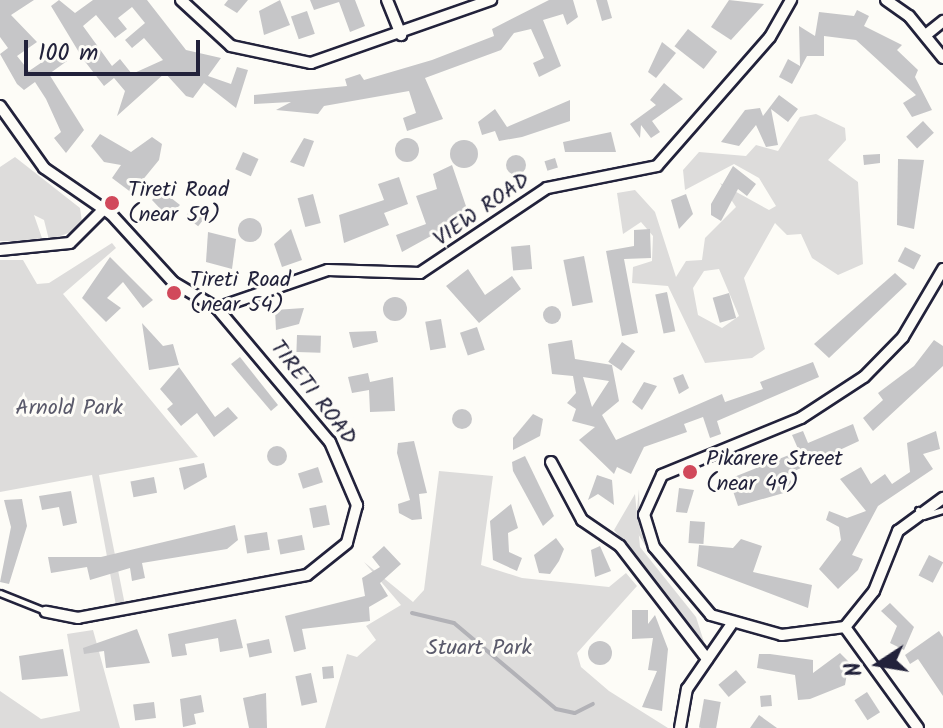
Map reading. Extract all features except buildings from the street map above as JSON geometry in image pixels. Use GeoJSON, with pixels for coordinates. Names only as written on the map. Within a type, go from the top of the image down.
{"type":"FeatureCollection","features":[{"type":"Feature","properties":{"kind":"street"},"geometry":{"type":"LineString","coordinates":[[181,0],[231,46],[277,61],[339,57],[491,0]]}},
{"type":"Feature","properties":{"kind":"street"},"geometry":{"type":"LineString","coordinates":[[387,0],[401,35]]}},
{"type":"Feature","properties":{"kind":"street","name":"VIEW ROAD"},"geometry":{"type":"LineString","coordinates":[[217,308],[328,270],[420,273],[547,188],[657,166],[770,37],[791,0]]}},
{"type":"Feature","properties":{"kind":"street"},"geometry":{"type":"LineString","coordinates":[[886,0],[927,34],[943,58]]}},
{"type":"Feature","properties":{"kind":"street"},"geometry":{"type":"LineString","coordinates":[[927,34],[943,21]]}},
{"type":"Feature","properties":{"kind":"street","name":"TIRETI ROAD"},"geometry":{"type":"LineString","coordinates":[[0,106],[44,168],[104,209],[173,282],[217,308],[345,467],[357,505],[347,543],[307,575],[78,618],[46,612]]}},
{"type":"Feature","properties":{"kind":"street"},"geometry":{"type":"LineString","coordinates":[[0,250],[70,243],[104,209]]}},
{"type":"Feature","properties":{"kind":"street"},"geometry":{"type":"LineString","coordinates":[[943,269],[903,337],[840,396],[671,469],[651,489],[645,525],[654,547],[699,605],[731,625],[782,635],[845,627],[874,591],[898,531],[918,510],[943,498]]}},
{"type":"Feature","properties":{"kind":"street"},"geometry":{"type":"LineString","coordinates":[[551,462],[582,520],[620,546],[707,659]]}},
{"type":"Feature","properties":{"kind":"street"},"geometry":{"type":"LineString","coordinates":[[680,728],[687,689],[731,625]]}},
{"type":"Feature","properties":{"kind":"street"},"geometry":{"type":"LineString","coordinates":[[845,627],[918,728]]}},
{"type":"Feature","properties":{"kind":"lane"},"geometry":{"type":"LineString","coordinates":[[918,510],[923,516],[943,510]]}},
{"type":"Feature","properties":{"kind":"lane"},"geometry":{"type":"LineString","coordinates":[[0,593],[46,612]]}},
{"type":"Feature","properties":{"kind":"green space"},"geometry":{"type":"Polygon","coordinates":[[[816,114],[845,128],[846,140],[828,160],[858,182],[863,264],[838,275],[812,258],[801,234],[787,235],[775,223],[744,278],[765,349],[752,358],[705,363],[668,286],[632,283],[633,267],[652,261],[653,236],[641,222],[623,234],[617,193],[635,190],[655,212],[676,277],[686,261],[702,260],[705,238],[736,207],[720,183],[769,210],[776,206],[759,178],[734,164],[685,190],[683,170],[699,152],[746,156],[756,145],[778,151],[800,117],[816,114]],[[719,269],[704,271],[693,288],[698,315],[722,328],[739,316],[719,269]]]}},
{"type":"Feature","properties":{"kind":"green space"},"geometry":{"type":"Polygon","coordinates":[[[15,157],[80,208],[82,222],[74,231],[49,240],[44,220],[34,215],[43,241],[0,241],[0,167],[15,157]]]}},
{"type":"Feature","properties":{"kind":"green space","name":"Arnold Park"},"geometry":{"type":"Polygon","coordinates":[[[112,243],[116,248],[63,294],[198,457],[99,475],[126,610],[117,611],[92,475],[0,492],[0,260],[23,260],[37,284],[49,283],[112,243]]]}},
{"type":"Feature","properties":{"kind":"green space","name":"Stuart Park"},"geometry":{"type":"Polygon","coordinates":[[[439,471],[493,476],[481,565],[522,578],[609,587],[626,573],[637,586],[577,653],[581,667],[609,691],[668,728],[325,728],[347,654],[357,657],[376,640],[366,626],[401,605],[364,562],[413,602],[424,590],[439,471]]]}},
{"type":"Feature","properties":{"kind":"green space"},"geometry":{"type":"Polygon","coordinates":[[[639,489],[640,530],[656,563],[635,529],[639,489]]]}},
{"type":"Feature","properties":{"kind":"green space"},"geometry":{"type":"Polygon","coordinates":[[[635,494],[640,547],[696,617],[704,642],[614,530],[635,494]]]}},
{"type":"Feature","properties":{"kind":"green space"},"geometry":{"type":"Polygon","coordinates":[[[93,630],[120,728],[0,728],[0,691],[41,719],[80,711],[67,634],[93,630]]]}},
{"type":"Feature","properties":{"kind":"waterway"},"geometry":{"type":"LineString","coordinates":[[412,613],[454,623],[556,709],[575,713],[593,704]]}},
{"type":"Feature","properties":{"kind":"place","name":"Tireti Road (near 59)"},"geometry":{"type":"Point","coordinates":[112,203]}},
{"type":"Feature","properties":{"kind":"place","name":"Tireti Road (near 54)"},"geometry":{"type":"Point","coordinates":[174,293]}},
{"type":"Feature","properties":{"kind":"place","name":"Pikarere Street (near 49)"},"geometry":{"type":"Point","coordinates":[690,472]}}]}
